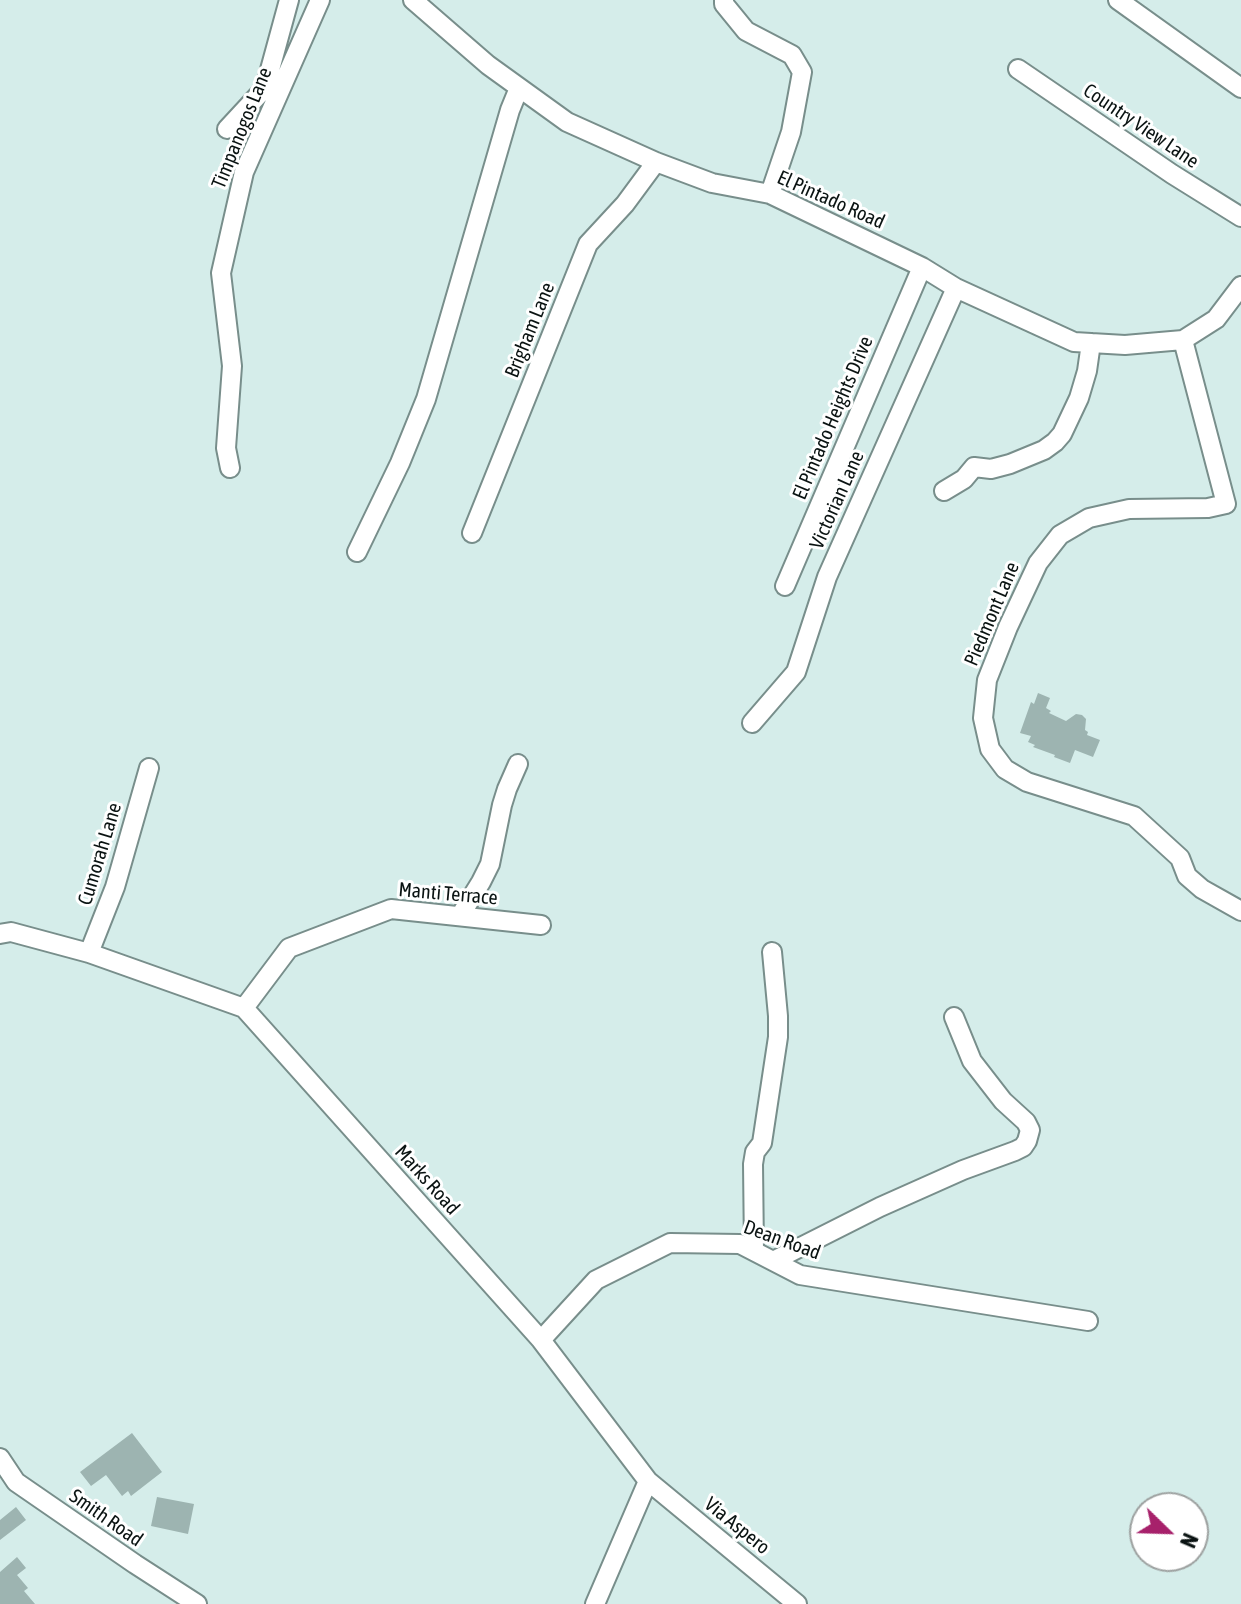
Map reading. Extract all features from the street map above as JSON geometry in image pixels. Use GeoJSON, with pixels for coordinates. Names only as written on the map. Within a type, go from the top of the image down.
{"type":"FeatureCollection","features":[{"type":"Feature","properties":{"kind":"street"},"geometry":{"type":"LineString","coordinates":[[227,129],[265,88],[289,0]]}},
{"type":"Feature","properties":{"kind":"street","name":"Timpanogos Lane"},"geometry":{"type":"LineString","coordinates":[[230,468],[226,448],[232,366],[221,273],[244,172],[320,0]]}},
{"type":"Feature","properties":{"kind":"street","name":"El Pintado Road"},"geometry":{"type":"LineString","coordinates":[[413,0],[488,65],[567,122],[712,183],[770,194],[922,267],[956,288],[1074,342],[1125,345],[1183,340],[1216,319],[1241,286]]}},
{"type":"Feature","properties":{"kind":"street"},"geometry":{"type":"LineString","coordinates":[[724,0],[746,31],[792,55],[802,72],[791,132],[770,194]]}},
{"type":"Feature","properties":{"kind":"street"},"geometry":{"type":"LineString","coordinates":[[1118,0],[1241,88]]}},
{"type":"Feature","properties":{"kind":"street","name":"Country View Lane"},"geometry":{"type":"LineString","coordinates":[[1018,69],[1241,217]]}},
{"type":"Feature","properties":{"kind":"street"},"geometry":{"type":"LineString","coordinates":[[357,552],[400,463],[426,399],[519,88]]}},
{"type":"Feature","properties":{"kind":"street","name":"Brigham Lane"},"geometry":{"type":"LineString","coordinates":[[472,533],[588,244],[625,204],[656,162]]}},
{"type":"Feature","properties":{"kind":"street","name":"El Pintado Heights Drive"},"geometry":{"type":"LineString","coordinates":[[785,586],[922,267]]}},
{"type":"Feature","properties":{"kind":"street","name":"Victorian Lane"},"geometry":{"type":"LineString","coordinates":[[752,723],[796,672],[827,577],[956,288]]}},
{"type":"Feature","properties":{"kind":"street","name":"Piedmont Lane"},"geometry":{"type":"LineString","coordinates":[[1183,340],[1226,504],[1208,508],[1129,509],[1089,518],[1060,535],[1038,563],[1008,627],[987,680],[983,718],[990,749],[1005,769],[1027,782],[1057,793],[1134,816],[1180,858],[1187,876],[1202,889],[1241,911]]}},
{"type":"Feature","properties":{"kind":"street"},"geometry":{"type":"LineString","coordinates":[[944,491],[964,479],[974,467],[991,469],[1010,464],[1055,442],[1079,398],[1091,343]]}},
{"type":"Feature","properties":{"kind":"street"},"geometry":{"type":"LineString","coordinates":[[460,916],[490,864],[502,805],[518,764]]}},
{"type":"Feature","properties":{"kind":"street","name":"Cumorah Lane"},"geometry":{"type":"LineString","coordinates":[[89,953],[115,887],[149,768]]}},
{"type":"Feature","properties":{"kind":"street","name":"Manti Terrace"},"geometry":{"type":"LineString","coordinates":[[244,1008],[289,948],[391,909],[541,925]]}},
{"type":"Feature","properties":{"kind":"street","name":"Marks Road"},"geometry":{"type":"LineString","coordinates":[[0,934],[11,932],[89,953],[244,1008],[541,1340],[648,1481]]}},
{"type":"Feature","properties":{"kind":"street"},"geometry":{"type":"LineString","coordinates":[[754,1251],[753,1164],[755,1152],[762,1143],[778,1037],[772,952]]}},
{"type":"Feature","properties":{"kind":"street"},"geometry":{"type":"LineString","coordinates":[[773,1261],[880,1207],[1023,1147],[1030,1130],[1026,1122],[1003,1101],[972,1061],[954,1017]]}},
{"type":"Feature","properties":{"kind":"street","name":"Dean Road"},"geometry":{"type":"LineString","coordinates":[[541,1340],[596,1280],[670,1243],[740,1244],[800,1275],[1088,1321]]}},
{"type":"Feature","properties":{"kind":"street","name":"Smith Road"},"geometry":{"type":"LineString","coordinates":[[0,1458],[16,1482],[197,1604]]}},
{"type":"Feature","properties":{"kind":"street"},"geometry":{"type":"LineString","coordinates":[[595,1604],[648,1481]]}},
{"type":"Feature","properties":{"kind":"street","name":"Via Aspero"},"geometry":{"type":"LineString","coordinates":[[648,1481],[797,1604]]}},
{"type":"Feature","properties":{"kind":"building"},"geometry":{"type":"Polygon","coordinates":[[[1038,693],[1050,698],[1046,708],[1051,711],[1049,713],[1066,721],[1076,714],[1086,719],[1087,735],[1100,740],[1093,757],[1075,750],[1070,763],[1033,747],[1035,745],[1028,742],[1031,736],[1020,733],[1031,702],[1034,704],[1038,693]]]}},
{"type":"Feature","properties":{"kind":"building"},"geometry":{"type":"Polygon","coordinates":[[[132,1433],[162,1472],[131,1496],[128,1491],[122,1496],[106,1475],[91,1486],[80,1472],[132,1433]]]}},
{"type":"Feature","properties":{"kind":"building"},"geometry":{"type":"Polygon","coordinates":[[[157,1497],[194,1504],[188,1534],[151,1526],[157,1497]]]}},
{"type":"Feature","properties":{"kind":"building"},"geometry":{"type":"Polygon","coordinates":[[[16,1507],[26,1520],[0,1540],[0,1520],[16,1507]]]}},
{"type":"Feature","properties":{"kind":"building"},"geometry":{"type":"Polygon","coordinates":[[[17,1557],[26,1568],[17,1575],[28,1588],[24,1591],[35,1604],[0,1604],[0,1572],[17,1557]]]}}]}
